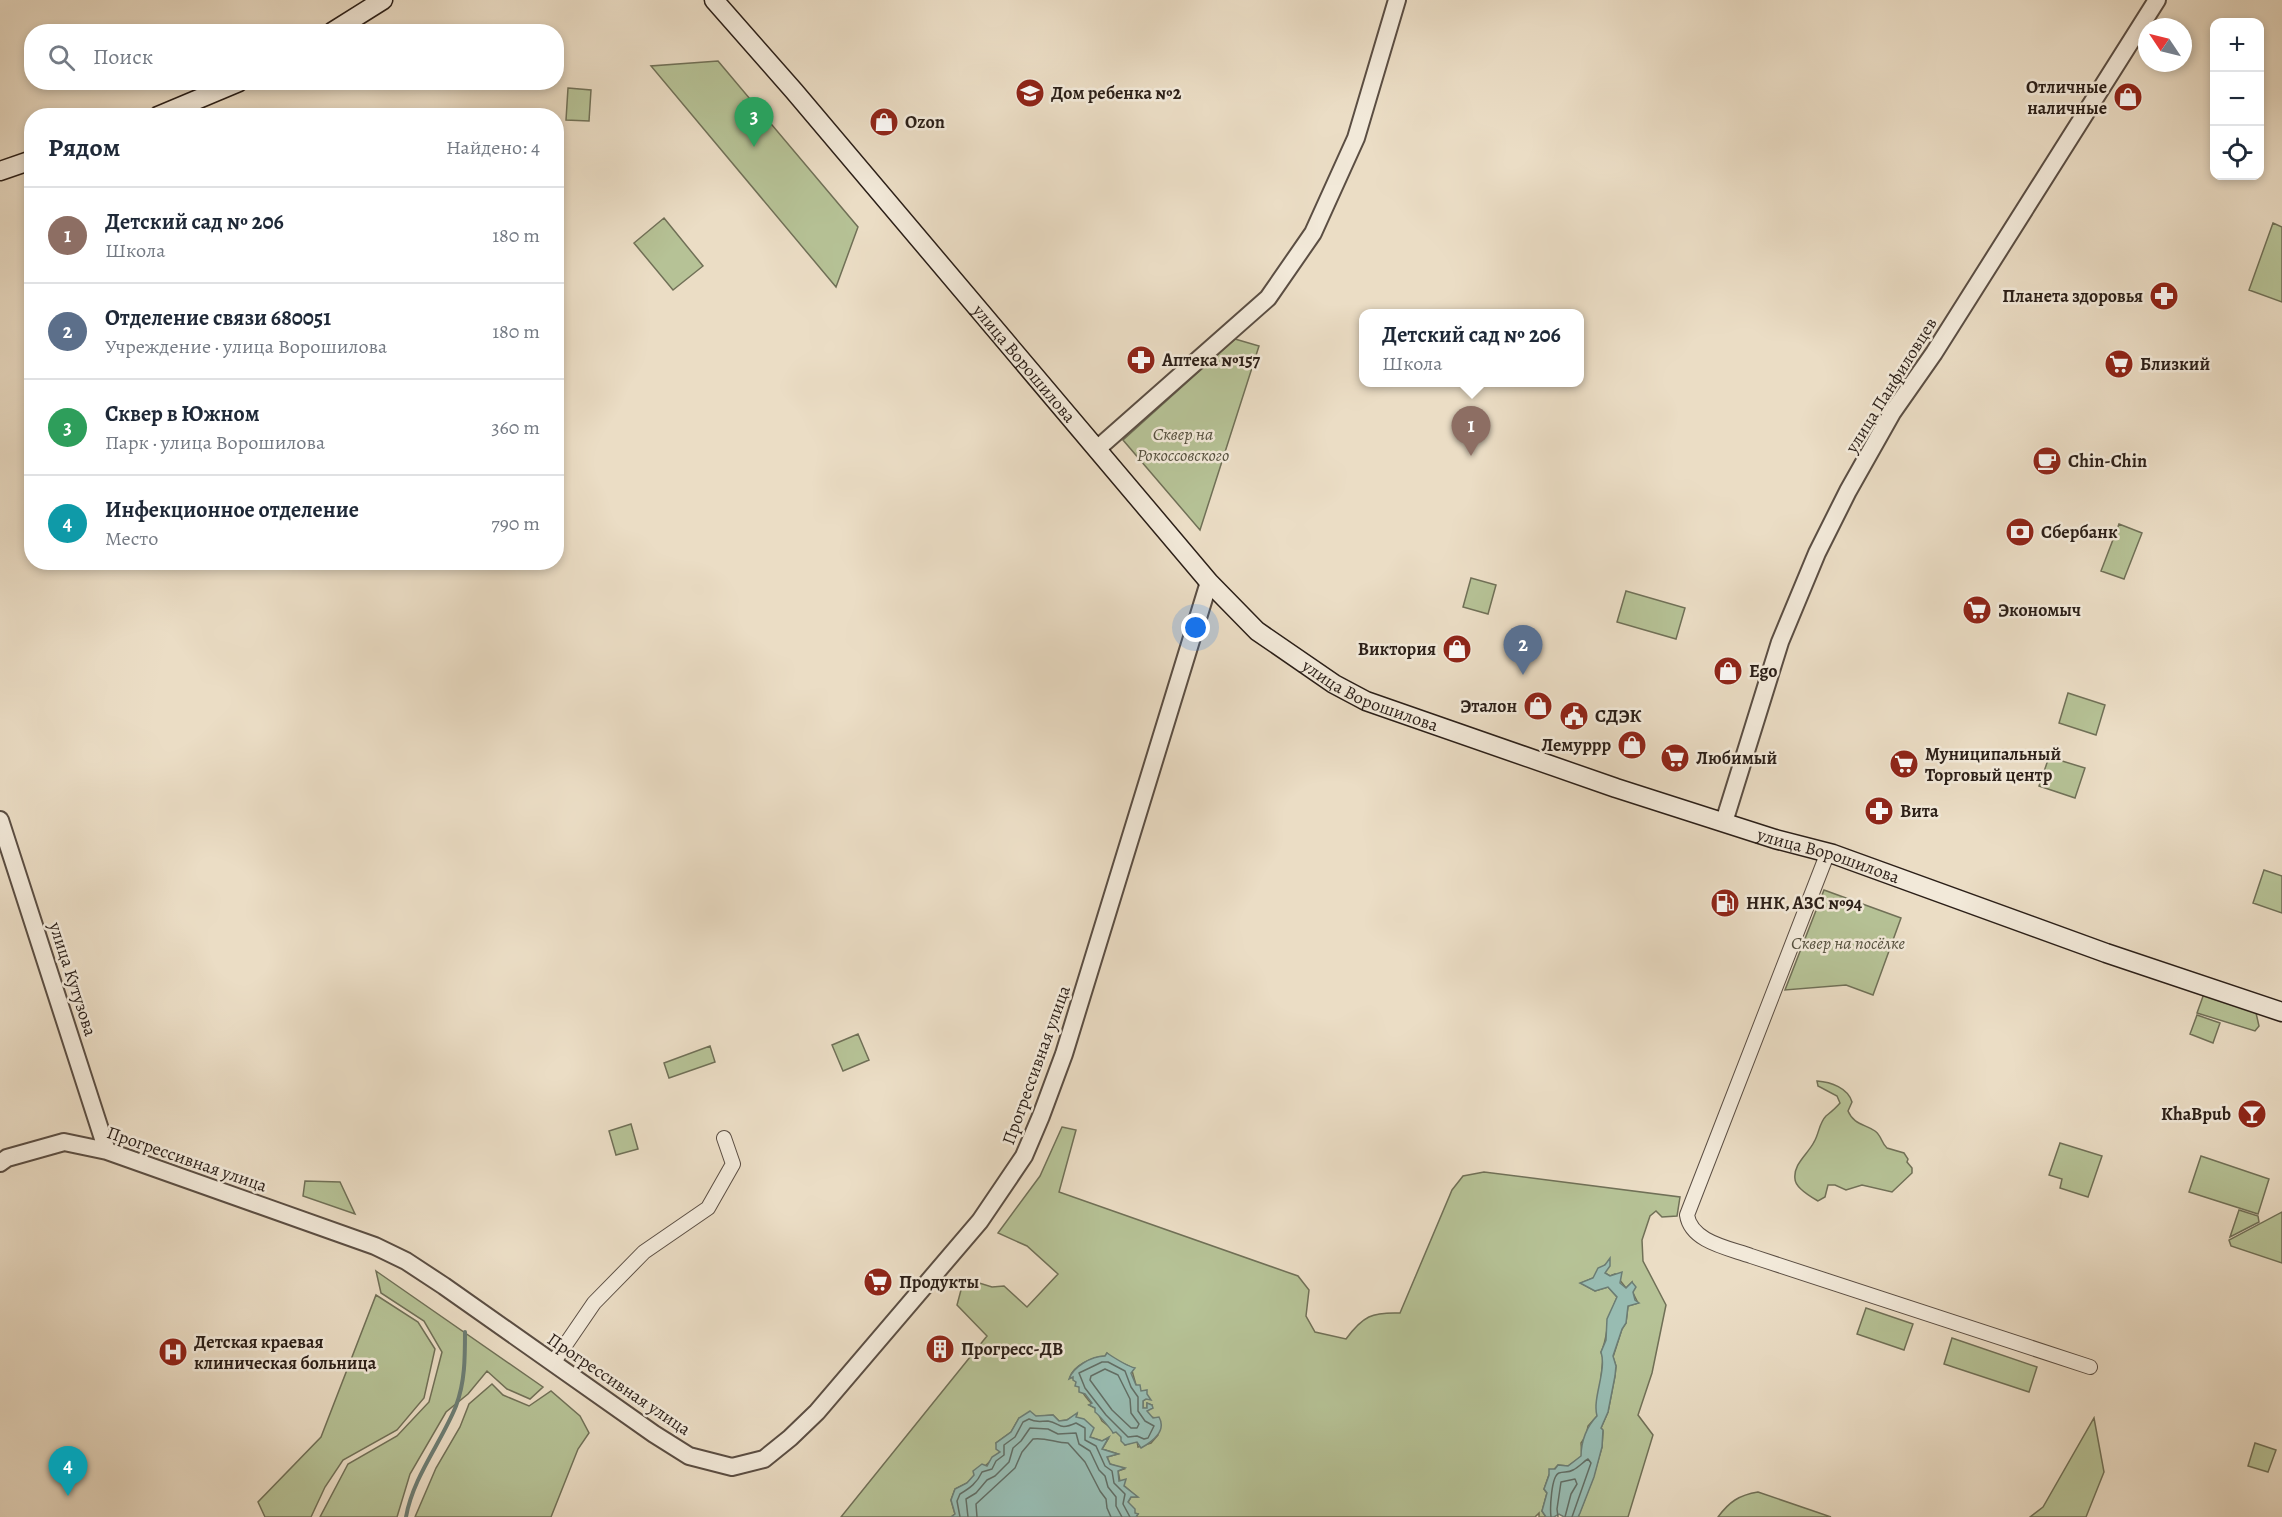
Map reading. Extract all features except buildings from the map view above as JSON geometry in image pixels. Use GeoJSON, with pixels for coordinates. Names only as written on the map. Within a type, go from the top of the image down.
{"type":"FeatureCollection","features":[{"type":"Feature","properties":{"kind":"main road"},"geometry":{"type":"LineString","coordinates":[[345,24],[383,0]]}},
{"type":"Feature","properties":{"kind":"main road","name":"улица Ворошилова"},"geometry":{"type":"LineString","coordinates":[[714,0],[1209,582],[1257,631],[1334,684],[1366,701],[1541,763],[1775,839],[1828,852],[2106,953],[2282,1012]]}},
{"type":"Feature","properties":{"kind":"main road"},"geometry":{"type":"LineString","coordinates":[[177,108],[220,90]]}},
{"type":"Feature","properties":{"kind":"main road"},"geometry":{"type":"LineString","coordinates":[[0,171],[24,163]]}},
{"type":"Feature","properties":{"kind":"street"},"geometry":{"type":"LineString","coordinates":[[1097,449],[1268,298],[1313,233],[1356,138],[1397,0]]}},
{"type":"Feature","properties":{"kind":"street","name":"улица Панфиловцев"},"geometry":{"type":"LineString","coordinates":[[1724,822],[1780,642],[1817,553],[1848,491],[1892,413],[1934,353],[2157,0]]}},
{"type":"Feature","properties":{"kind":"street","name":"Прогрессивная улица"},"geometry":{"type":"LineString","coordinates":[[0,1163],[7,1158],[64,1142],[107,1150],[375,1246],[406,1261],[689,1456],[732,1467],[764,1459],[817,1412],[972,1231],[1024,1156],[1051,1090],[1135,829],[1209,582]]}},
{"type":"Feature","properties":{"kind":"street","name":"улица Кутузова"},"geometry":{"type":"LineString","coordinates":[[0,820],[107,1150]]}},
{"type":"Feature","properties":{"kind":"street"},"geometry":{"type":"LineString","coordinates":[[1828,852],[1687,1215],[1688,1222],[1693,1231],[1701,1237],[1751,1256],[2090,1366]]}},
{"type":"Feature","properties":{"kind":"street"},"geometry":{"type":"LineString","coordinates":[[553,1363],[594,1304],[644,1252],[708,1208],[733,1164],[724,1138]]}},
{"type":"Feature","properties":{"kind":"green space"},"geometry":{"type":"Polygon","coordinates":[[[718,61],[858,227],[836,287],[651,66],[718,61]]]}},
{"type":"Feature","properties":{"kind":"green space"},"geometry":{"type":"Polygon","coordinates":[[[568,88],[591,90],[589,121],[566,120],[568,88]]]}},
{"type":"Feature","properties":{"kind":"green space"},"geometry":{"type":"Polygon","coordinates":[[[664,218],[703,266],[673,290],[634,243],[664,218]]]}},
{"type":"Feature","properties":{"kind":"green space"},"geometry":{"type":"Polygon","coordinates":[[[2273,223],[2282,227],[2282,302],[2249,290],[2273,223]]]}},
{"type":"Feature","properties":{"kind":"green space","name":"Сквер на Рокоссовского"},"geometry":{"type":"Polygon","coordinates":[[[1235,339],[1259,346],[1200,530],[1123,440],[1235,339]]]}},
{"type":"Feature","properties":{"kind":"green space"},"geometry":{"type":"Polygon","coordinates":[[[2119,524],[2142,533],[2124,579],[2101,571],[2119,524]]]}},
{"type":"Feature","properties":{"kind":"green space"},"geometry":{"type":"Polygon","coordinates":[[[1471,578],[1496,585],[1488,614],[1463,607],[1471,578]]]}},
{"type":"Feature","properties":{"kind":"green space"},"geometry":{"type":"Polygon","coordinates":[[[1626,591],[1685,608],[1676,639],[1617,622],[1626,591]]]}},
{"type":"Feature","properties":{"kind":"green space"},"geometry":{"type":"Polygon","coordinates":[[[2068,693],[2105,705],[2096,735],[2059,723],[2068,693]]]}},
{"type":"Feature","properties":{"kind":"green space"},"geometry":{"type":"Polygon","coordinates":[[[2049,757],[2085,768],[2075,798],[2039,786],[2049,757]]]}},
{"type":"Feature","properties":{"kind":"green space"},"geometry":{"type":"Polygon","coordinates":[[[2264,870],[2282,876],[2282,913],[2253,903],[2264,870]]]}},
{"type":"Feature","properties":{"kind":"green space","name":"Сквер на посёлке"},"geometry":{"type":"Polygon","coordinates":[[[1824,890],[1901,918],[1873,995],[1846,985],[1785,990],[1824,890]]]}},
{"type":"Feature","properties":{"kind":"green space"},"geometry":{"type":"Polygon","coordinates":[[[2206,988],[2254,1004],[2259,1026],[2255,1031],[2197,1013],[2206,988]]]}},
{"type":"Feature","properties":{"kind":"green space"},"geometry":{"type":"Polygon","coordinates":[[[2197,1015],[2220,1023],[2213,1043],[2190,1034],[2197,1015]]]}},
{"type":"Feature","properties":{"kind":"green space"},"geometry":{"type":"Polygon","coordinates":[[[858,1034],[869,1060],[843,1071],[832,1045],[858,1034]]]}},
{"type":"Feature","properties":{"kind":"green space"},"geometry":{"type":"Polygon","coordinates":[[[710,1046],[715,1062],[669,1078],[664,1063],[710,1046]]]}},
{"type":"Feature","properties":{"kind":"green space"},"geometry":{"type":"Polygon","coordinates":[[[1817,1081],[1833,1084],[1843,1089],[1852,1102],[1848,1111],[1850,1116],[1875,1131],[1887,1148],[1904,1153],[1912,1168],[1912,1173],[1892,1192],[1862,1185],[1846,1190],[1835,1185],[1828,1185],[1825,1197],[1818,1201],[1798,1185],[1795,1179],[1796,1169],[1814,1142],[1824,1119],[1840,1103],[1837,1096],[1818,1086],[1817,1081]]]}},
{"type":"Feature","properties":{"kind":"green space"},"geometry":{"type":"Polygon","coordinates":[[[631,1124],[638,1149],[616,1155],[609,1131],[631,1124]]]}},
{"type":"Feature","properties":{"kind":"green space"},"geometry":{"type":"Polygon","coordinates":[[[1062,1127],[1076,1130],[1059,1192],[1298,1276],[1309,1290],[1306,1316],[1315,1332],[1346,1339],[1363,1320],[1369,1317],[1382,1313],[1400,1313],[1452,1190],[1463,1176],[1484,1172],[1680,1197],[1677,1216],[1662,1217],[1656,1211],[1650,1216],[1642,1240],[1643,1261],[1666,1305],[1652,1373],[1638,1415],[1653,1435],[1628,1517],[1578,1517],[1602,1447],[1603,1431],[1601,1428],[1608,1412],[1615,1376],[1616,1366],[1613,1357],[1626,1323],[1628,1306],[1638,1303],[1632,1291],[1632,1282],[1626,1288],[1615,1274],[1610,1276],[1605,1273],[1605,1265],[1593,1278],[1581,1283],[1595,1291],[1608,1287],[1617,1297],[1601,1352],[1603,1358],[1597,1416],[1588,1426],[1586,1436],[1581,1443],[1582,1456],[1568,1466],[1558,1465],[1549,1475],[1544,1489],[1547,1493],[1542,1511],[1546,1517],[1539,1517],[1539,1513],[1535,1517],[1136,1517],[1138,1514],[1134,1514],[1128,1502],[1131,1497],[1137,1497],[1120,1482],[1118,1471],[1124,1469],[1110,1464],[1107,1457],[1118,1454],[1102,1449],[1108,1439],[1102,1441],[1090,1437],[1076,1417],[1077,1414],[1067,1420],[1059,1421],[1053,1415],[1019,1418],[1011,1432],[996,1443],[1000,1452],[967,1483],[955,1489],[951,1500],[955,1514],[951,1517],[841,1517],[987,1336],[957,1305],[961,1290],[973,1281],[992,1287],[1004,1286],[1027,1307],[1058,1274],[1027,1246],[998,1233],[1040,1176],[1062,1127]],[[1107,1353],[1105,1356],[1090,1360],[1075,1369],[1070,1377],[1073,1377],[1092,1404],[1089,1405],[1095,1408],[1102,1421],[1120,1435],[1125,1445],[1137,1441],[1138,1447],[1151,1443],[1158,1435],[1156,1418],[1150,1417],[1147,1411],[1152,1405],[1147,1403],[1147,1409],[1143,1408],[1143,1401],[1146,1399],[1136,1385],[1131,1367],[1113,1359],[1107,1353]]]}},
{"type":"Feature","properties":{"kind":"green space"},"geometry":{"type":"Polygon","coordinates":[[[2060,1143],[2102,1156],[2088,1197],[2060,1188],[2062,1179],[2049,1175],[2060,1143]]]}},
{"type":"Feature","properties":{"kind":"green space"},"geometry":{"type":"Polygon","coordinates":[[[2201,1156],[2269,1179],[2258,1214],[2189,1192],[2201,1156]]]}},
{"type":"Feature","properties":{"kind":"green space"},"geometry":{"type":"Polygon","coordinates":[[[305,1181],[340,1182],[355,1214],[303,1196],[305,1181]]]}},
{"type":"Feature","properties":{"kind":"green space"},"geometry":{"type":"Polygon","coordinates":[[[2239,1210],[2258,1216],[2259,1222],[2230,1237],[2239,1210]]]}},
{"type":"Feature","properties":{"kind":"green space"},"geometry":{"type":"Polygon","coordinates":[[[2282,1212],[2282,1263],[2231,1246],[2229,1240],[2282,1212]]]}},
{"type":"Feature","properties":{"kind":"green space"},"geometry":{"type":"Polygon","coordinates":[[[376,1271],[543,1387],[530,1399],[507,1389],[487,1371],[468,1394],[446,1412],[410,1474],[397,1517],[320,1517],[348,1464],[397,1436],[429,1402],[442,1352],[424,1321],[381,1293],[376,1271]]]}},
{"type":"Feature","properties":{"kind":"green space"},"geometry":{"type":"Polygon","coordinates":[[[376,1295],[418,1322],[435,1349],[424,1398],[397,1430],[343,1460],[325,1487],[311,1517],[265,1517],[258,1502],[321,1437],[376,1295]]]}},
{"type":"Feature","properties":{"kind":"green space"},"geometry":{"type":"Polygon","coordinates":[[[1866,1308],[1913,1324],[1904,1350],[1857,1334],[1866,1308]]]}},
{"type":"Feature","properties":{"kind":"green space"},"geometry":{"type":"Polygon","coordinates":[[[1952,1338],[2037,1367],[2029,1392],[1944,1364],[1952,1338]]]}},
{"type":"Feature","properties":{"kind":"green space"},"geometry":{"type":"Polygon","coordinates":[[[492,1384],[503,1395],[529,1406],[551,1391],[580,1416],[589,1433],[578,1449],[551,1517],[415,1517],[436,1468],[460,1427],[469,1404],[492,1384]]]}},
{"type":"Feature","properties":{"kind":"green space"},"geometry":{"type":"Polygon","coordinates":[[[2094,1418],[2104,1472],[2086,1517],[2030,1517],[2043,1507],[2094,1418]]]}},
{"type":"Feature","properties":{"kind":"green space"},"geometry":{"type":"Polygon","coordinates":[[[2255,1443],[2276,1450],[2268,1472],[2248,1466],[2255,1443]]]}},
{"type":"Feature","properties":{"kind":"green space"},"geometry":{"type":"Polygon","coordinates":[[[1758,1492],[1831,1517],[1718,1517],[1735,1500],[1758,1492]]]}},
{"type":"Feature","properties":{"kind":"water"},"geometry":{"type":"Polygon","coordinates":[[[1610,1258],[1610,1266],[1605,1273],[1610,1276],[1622,1272],[1620,1283],[1626,1288],[1632,1282],[1636,1287],[1633,1292],[1635,1300],[1639,1303],[1628,1306],[1626,1323],[1613,1356],[1616,1366],[1615,1376],[1608,1412],[1601,1428],[1603,1430],[1602,1447],[1594,1477],[1580,1513],[1578,1517],[1564,1517],[1559,1514],[1546,1517],[1542,1511],[1547,1493],[1544,1489],[1549,1469],[1555,1469],[1558,1465],[1568,1466],[1581,1456],[1585,1434],[1597,1416],[1596,1401],[1602,1367],[1601,1352],[1606,1340],[1607,1319],[1617,1297],[1608,1287],[1595,1291],[1580,1283],[1593,1278],[1598,1268],[1605,1265],[1610,1258]]]}},
{"type":"Feature","properties":{"kind":"water"},"geometry":{"type":"Polygon","coordinates":[[[1107,1353],[1135,1368],[1131,1373],[1136,1385],[1140,1385],[1141,1391],[1147,1390],[1151,1400],[1143,1401],[1143,1408],[1147,1408],[1147,1403],[1152,1405],[1153,1408],[1147,1411],[1153,1418],[1159,1417],[1161,1422],[1157,1435],[1141,1448],[1137,1442],[1125,1445],[1121,1437],[1116,1432],[1113,1433],[1095,1412],[1095,1408],[1089,1405],[1092,1403],[1085,1394],[1079,1392],[1079,1387],[1075,1386],[1076,1382],[1073,1377],[1069,1379],[1074,1370],[1083,1363],[1105,1356],[1107,1353]]]}},
{"type":"Feature","properties":{"kind":"water"},"geometry":{"type":"Polygon","coordinates":[[[1030,1411],[1036,1416],[1053,1415],[1059,1421],[1067,1420],[1077,1413],[1076,1417],[1084,1419],[1094,1428],[1090,1437],[1102,1441],[1109,1437],[1102,1449],[1118,1454],[1107,1457],[1110,1464],[1125,1468],[1118,1471],[1119,1481],[1126,1479],[1124,1486],[1138,1497],[1131,1497],[1128,1502],[1138,1514],[1136,1517],[951,1517],[955,1514],[951,1500],[955,1489],[967,1483],[974,1475],[973,1471],[982,1464],[987,1466],[992,1457],[1000,1452],[996,1449],[996,1443],[1011,1432],[1019,1418],[1030,1411]]]}},
{"type":"Feature","properties":{"kind":"waterway"},"geometry":{"type":"LineString","coordinates":[[406,1517],[421,1474],[450,1420],[459,1397],[464,1370],[465,1332]]}},
{"type":"Feature","properties":{"kind":"place","name":"Дом ребенка №2"},"geometry":{"type":"Point","coordinates":[1030,93]}},
{"type":"Feature","properties":{"kind":"place","name":"Отличные наличные"},"geometry":{"type":"Point","coordinates":[2128,97]}},
{"type":"Feature","properties":{"kind":"place","name":"Ozon"},"geometry":{"type":"Point","coordinates":[884,122]}},
{"type":"Feature","properties":{"kind":"place","name":"Сквер в Южном"},"geometry":{"type":"Point","coordinates":[754,147]}},
{"type":"Feature","properties":{"kind":"place","name":"Планета здоровья"},"geometry":{"type":"Point","coordinates":[2164,296]}},
{"type":"Feature","properties":{"kind":"place","name":"Аптека №157"},"geometry":{"type":"Point","coordinates":[1141,360]}},
{"type":"Feature","properties":{"kind":"place","name":"Близкий"},"geometry":{"type":"Point","coordinates":[2119,364]}},
{"type":"Feature","properties":{"kind":"place","name":"Детский сад № 206"},"geometry":{"type":"Point","coordinates":[1471,456]}},
{"type":"Feature","properties":{"kind":"place","name":"Chin-Chin"},"geometry":{"type":"Point","coordinates":[2047,461]}},
{"type":"Feature","properties":{"kind":"place","name":"Сбербанк"},"geometry":{"type":"Point","coordinates":[2020,532]}},
{"type":"Feature","properties":{"kind":"place","name":"Экономыч"},"geometry":{"type":"Point","coordinates":[1977,610]}},
{"type":"Feature","properties":{"kind":"place","name":"Виктория"},"geometry":{"type":"Point","coordinates":[1457,649]}},
{"type":"Feature","properties":{"kind":"place","name":"Ego"},"geometry":{"type":"Point","coordinates":[1728,671]}},
{"type":"Feature","properties":{"kind":"place","name":"Отделение связи 680051"},"geometry":{"type":"Point","coordinates":[1523,675]}},
{"type":"Feature","properties":{"kind":"place","name":"Эталон"},"geometry":{"type":"Point","coordinates":[1538,706]}},
{"type":"Feature","properties":{"kind":"place","name":"СДЭК"},"geometry":{"type":"Point","coordinates":[1574,716]}},
{"type":"Feature","properties":{"kind":"place","name":"Лемуррр"},"geometry":{"type":"Point","coordinates":[1632,745]}},
{"type":"Feature","properties":{"kind":"place","name":"Любимый"},"geometry":{"type":"Point","coordinates":[1675,758]}},
{"type":"Feature","properties":{"kind":"place","name":"Муниципальный Торговый центр"},"geometry":{"type":"Point","coordinates":[1904,764]}},
{"type":"Feature","properties":{"kind":"place","name":"Вита"},"geometry":{"type":"Point","coordinates":[1879,811]}},
{"type":"Feature","properties":{"kind":"place","name":"ННК, АЗС №94"},"geometry":{"type":"Point","coordinates":[1725,903]}},
{"type":"Feature","properties":{"kind":"place","name":"KhaBpub"},"geometry":{"type":"Point","coordinates":[2252,1114]}},
{"type":"Feature","properties":{"kind":"place","name":"Продукты"},"geometry":{"type":"Point","coordinates":[878,1282]}},
{"type":"Feature","properties":{"kind":"place","name":"Прогресс-ДВ"},"geometry":{"type":"Point","coordinates":[940,1349]}},
{"type":"Feature","properties":{"kind":"place","name":"Детская краевая клиническая больница"},"geometry":{"type":"Point","coordinates":[173,1352]}},
{"type":"Feature","properties":{"kind":"place","name":"Инфекционное отделение"},"geometry":{"type":"Point","coordinates":[68,1496]}}]}
